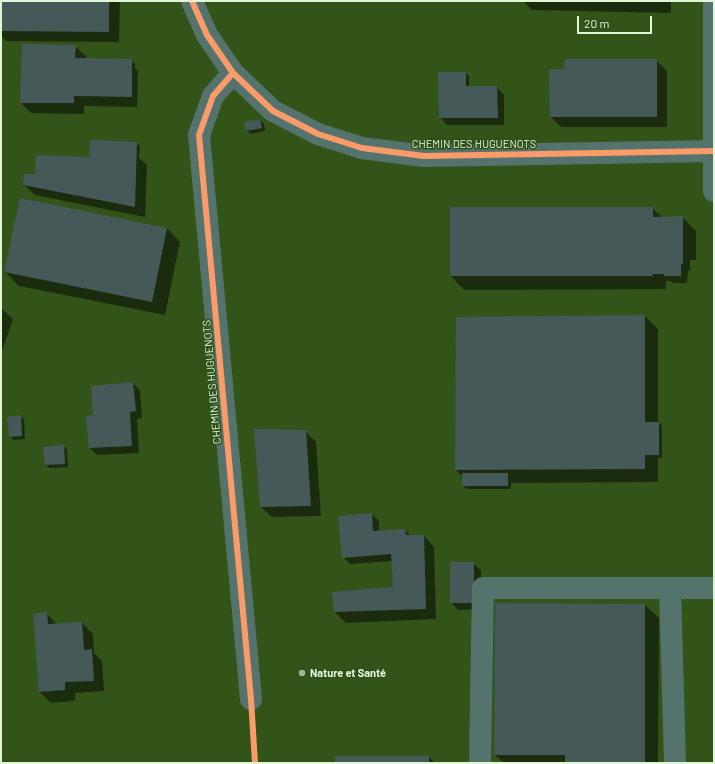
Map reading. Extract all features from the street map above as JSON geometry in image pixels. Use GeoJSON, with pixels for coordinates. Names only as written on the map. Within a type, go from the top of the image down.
{"type":"FeatureCollection","features":[{"type":"Feature","properties":{"kind":"street","name":"CHEMIN DES HUGUENOTS"},"geometry":{"type":"LineString","coordinates":[[192,1],[207,35],[233,73],[273,111],[318,134],[362,148],[424,156],[714,151]]}},
{"type":"Feature","properties":{"kind":"street"},"geometry":{"type":"LineString","coordinates":[[714,1],[714,191]]}},
{"type":"Feature","properties":{"kind":"street","name":"CHEMIN DES HUGUENOTS"},"geometry":{"type":"LineString","coordinates":[[233,73],[214,96],[199,135],[251,699]]}},
{"type":"Feature","properties":{"kind":"street"},"geometry":{"type":"LineString","coordinates":[[480,763],[482,588],[714,588]]}},
{"type":"Feature","properties":{"kind":"street"},"geometry":{"type":"LineString","coordinates":[[670,588],[675,763]]}},
{"type":"Feature","properties":{"kind":"path"},"geometry":{"type":"LineString","coordinates":[[251,699],[255,763]]}},
{"type":"Feature","properties":{"kind":"shaded area"},"geometry":{"type":"Polygon","coordinates":[[[1,1],[714,1],[714,763],[1,763],[1,1]]]}},
{"type":"Feature","properties":{"kind":"building"},"geometry":{"type":"Polygon","coordinates":[[[1,1],[109,1],[109,32],[1,31],[1,1]]]}},
{"type":"Feature","properties":{"kind":"building"},"geometry":{"type":"Polygon","coordinates":[[[22,44],[76,45],[75,58],[132,59],[132,97],[74,96],[74,103],[20,103],[22,44]]]}},
{"type":"Feature","properties":{"kind":"building"},"geometry":{"type":"Polygon","coordinates":[[[565,59],[657,59],[657,117],[550,117],[549,69],[564,69],[565,59]]]}},
{"type":"Feature","properties":{"kind":"building"},"geometry":{"type":"Polygon","coordinates":[[[438,72],[466,72],[466,86],[497,86],[498,118],[439,118],[438,72]]]}},
{"type":"Feature","properties":{"kind":"building"},"geometry":{"type":"Polygon","coordinates":[[[260,119],[262,128],[246,131],[244,122],[260,119]]]}},
{"type":"Feature","properties":{"kind":"building"},"geometry":{"type":"Polygon","coordinates":[[[90,140],[137,142],[135,207],[23,185],[24,174],[35,174],[36,155],[89,157],[90,140]]]}},
{"type":"Feature","properties":{"kind":"building"},"geometry":{"type":"Polygon","coordinates":[[[20,198],[167,228],[152,302],[4,272],[20,198]]]}},
{"type":"Feature","properties":{"kind":"building"},"geometry":{"type":"Polygon","coordinates":[[[450,207],[653,207],[653,217],[683,216],[683,264],[681,264],[681,276],[664,276],[664,274],[653,274],[653,276],[450,276],[450,207]]]}},
{"type":"Feature","properties":{"kind":"building"},"geometry":{"type":"Polygon","coordinates":[[[645,315],[645,422],[659,422],[659,455],[645,455],[645,469],[455,470],[456,317],[645,315]]]}},
{"type":"Feature","properties":{"kind":"building"},"geometry":{"type":"Polygon","coordinates":[[[133,382],[136,411],[130,412],[132,446],[89,448],[86,416],[93,415],[91,386],[133,382]]]}},
{"type":"Feature","properties":{"kind":"building"},"geometry":{"type":"Polygon","coordinates":[[[21,415],[22,436],[9,437],[7,417],[21,415]]]}},
{"type":"Feature","properties":{"kind":"building"},"geometry":{"type":"Polygon","coordinates":[[[254,429],[306,430],[311,506],[260,507],[254,429]]]}},
{"type":"Feature","properties":{"kind":"building"},"geometry":{"type":"Polygon","coordinates":[[[64,445],[65,464],[45,465],[43,447],[64,445]]]}},
{"type":"Feature","properties":{"kind":"building"},"geometry":{"type":"Polygon","coordinates":[[[462,473],[508,473],[508,486],[462,486],[462,473]]]}},
{"type":"Feature","properties":{"kind":"building"},"geometry":{"type":"Polygon","coordinates":[[[372,513],[373,531],[405,529],[406,535],[424,535],[426,609],[334,612],[332,592],[393,587],[391,554],[342,558],[338,516],[372,513]]]}},
{"type":"Feature","properties":{"kind":"building"},"geometry":{"type":"Polygon","coordinates":[[[450,562],[474,562],[474,603],[450,603],[450,562]]]}},
{"type":"Feature","properties":{"kind":"building"},"geometry":{"type":"Polygon","coordinates":[[[495,603],[645,604],[645,763],[565,763],[565,755],[494,755],[495,603]]]}},
{"type":"Feature","properties":{"kind":"building"},"geometry":{"type":"Polygon","coordinates":[[[47,612],[48,624],[82,622],[84,650],[92,649],[94,681],[65,682],[65,690],[39,692],[33,614],[47,612]]]}},
{"type":"Feature","properties":{"kind":"building"},"geometry":{"type":"Polygon","coordinates":[[[335,756],[429,756],[429,763],[335,763],[335,756]]]}},
{"type":"Feature","properties":{"kind":"cycle path"},"geometry":{"type":"LineString","coordinates":[[192,1],[207,35],[233,73],[273,111],[318,134],[362,148],[424,156],[714,151]]}},
{"type":"Feature","properties":{"kind":"cycle path"},"geometry":{"type":"LineString","coordinates":[[233,73],[213,96],[199,135],[251,699],[255,763]]}},
{"type":"Feature","properties":{"kind":"place","name":"Nature et Santé"},"geometry":{"type":"Point","coordinates":[302,673]}}]}
